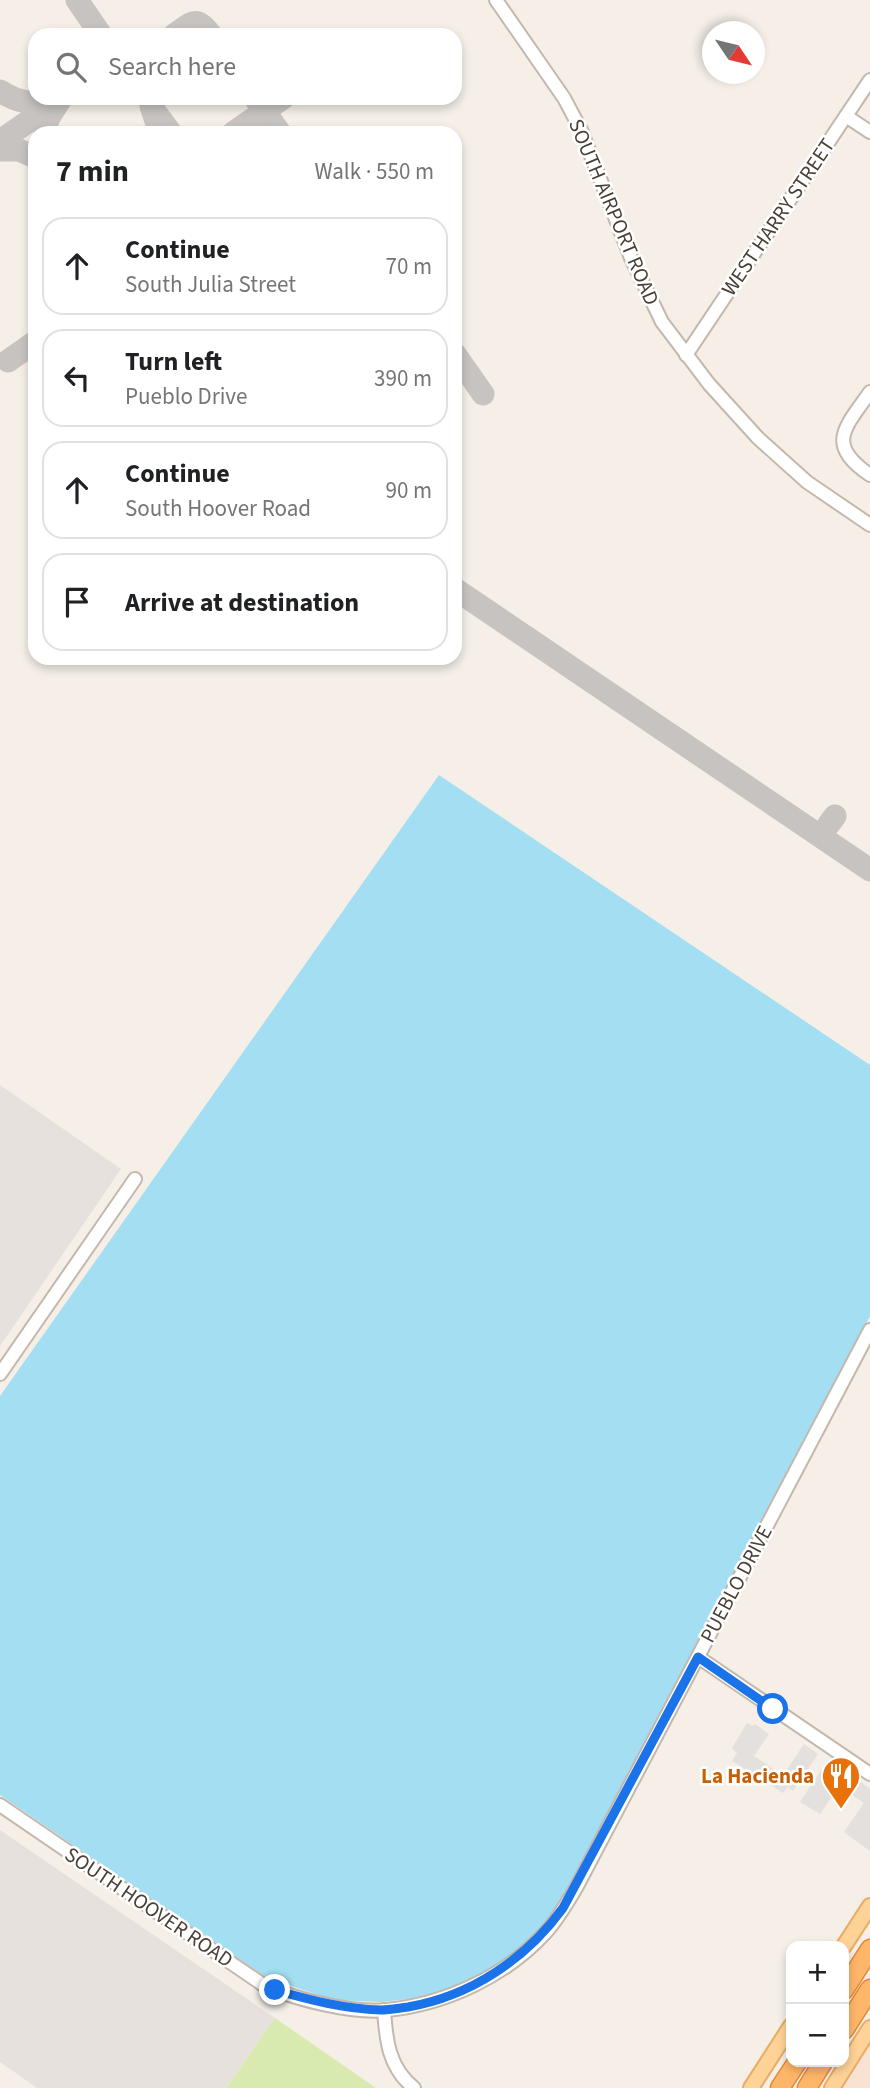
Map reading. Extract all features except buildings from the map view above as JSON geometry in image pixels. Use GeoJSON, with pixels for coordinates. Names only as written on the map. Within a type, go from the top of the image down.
{"type":"FeatureCollection","features":[{"type":"Feature","properties":{"kind":"highway"},"geometry":{"type":"LineString","coordinates":[[849,1982],[870,1949]]}},
{"type":"Feature","properties":{"kind":"highway"},"geometry":{"type":"LineString","coordinates":[[849,2022],[870,1989]]}},
{"type":"Feature","properties":{"kind":"highway"},"geometry":{"type":"LineString","coordinates":[[780,2088],[794,2067]]}},
{"type":"Feature","properties":{"kind":"highway"},"geometry":{"type":"LineString","coordinates":[[807,2088],[821,2067]]}},
{"type":"Feature","properties":{"kind":"main road"},"geometry":{"type":"LineString","coordinates":[[847,1941],[870,1906]]}},
{"type":"Feature","properties":{"kind":"main road"},"geometry":{"type":"LineString","coordinates":[[832,2088],[870,2028]]}},
{"type":"Feature","properties":{"kind":"main road"},"geometry":{"type":"LineString","coordinates":[[751,2088],[786,2034]]}},
{"type":"Feature","properties":{"kind":"street","name":"SOUTH AIRPORT ROAD"},"geometry":{"type":"LineString","coordinates":[[496,0],[564,98],[581,131],[626,247],[662,322],[737,416],[758,438],[807,482],[870,525]]}},
{"type":"Feature","properties":{"kind":"street","name":"WEST HARRY STREET"},"geometry":{"type":"LineString","coordinates":[[687,355],[870,80]]}},
{"type":"Feature","properties":{"kind":"street"},"geometry":{"type":"LineString","coordinates":[[846,116],[870,132]]}},
{"type":"Feature","properties":{"kind":"street"},"geometry":{"type":"LineString","coordinates":[[870,391],[842,439],[846,453],[870,475]]}},
{"type":"Feature","properties":{"kind":"street"},"geometry":{"type":"LineString","coordinates":[[1,1370],[135,1179]]}},
{"type":"Feature","properties":{"kind":"street","name":"PUEBLO DRIVE"},"geometry":{"type":"LineString","coordinates":[[384,2010],[421,2004],[453,1995],[477,1984],[516,1958],[546,1932],[576,1888],[870,1331]]}},
{"type":"Feature","properties":{"kind":"street"},"geometry":{"type":"LineString","coordinates":[[698,1657],[870,1774]]}},
{"type":"Feature","properties":{"kind":"street","name":"SOUTH HOOVER ROAD"},"geometry":{"type":"LineString","coordinates":[[0,1805],[262,1984],[332,2006],[384,2010]]}},
{"type":"Feature","properties":{"kind":"street"},"geometry":{"type":"LineString","coordinates":[[384,2010],[386,2042],[392,2062],[414,2088]]}},
{"type":"Feature","properties":{"kind":"shaded area"},"geometry":{"type":"Polygon","coordinates":[[[0,1085],[121,1169],[0,1346],[0,1085]]]}},
{"type":"Feature","properties":{"kind":"shaded area"},"geometry":{"type":"Polygon","coordinates":[[[747,1723],[752,1726],[755,1724],[769,1734],[754,1756],[778,1772],[786,1771],[804,1744],[818,1754],[793,1791],[788,1787],[783,1793],[732,1761],[737,1753],[732,1748],[747,1723]]]}},
{"type":"Feature","properties":{"kind":"shaded area"},"geometry":{"type":"Polygon","coordinates":[[[828,1760],[870,1789],[870,1851],[844,1832],[864,1803],[839,1786],[820,1814],[800,1802],[828,1760]]]}},
{"type":"Feature","properties":{"kind":"shaded area"},"geometry":{"type":"Polygon","coordinates":[[[0,1830],[275,2018],[226,2088],[37,2088],[0,2062],[0,1830]]]}},
{"type":"Feature","properties":{"kind":"shaded area"},"geometry":{"type":"Polygon","coordinates":[[[870,2033],[870,2088],[836,2088],[870,2033]]]}},
{"type":"Feature","properties":{"kind":"green space"},"geometry":{"type":"Polygon","coordinates":[[[275,2018],[376,2088],[226,2088],[275,2018]]]}},
{"type":"Feature","properties":{"kind":"water"},"geometry":{"type":"Polygon","coordinates":[[[439,775],[870,1065],[870,1316],[560,1906],[542,1929],[513,1955],[475,1979],[451,1989],[418,1998],[381,2002],[334,2000],[267,1978],[0,1795],[0,1396],[439,775]]]}},
{"type":"Feature","properties":{"kind":"taxiway"},"geometry":{"type":"LineString","coordinates":[[77,0],[96,28]]}},
{"type":"Feature","properties":{"kind":"taxiway"},"geometry":{"type":"LineString","coordinates":[[184,28],[194,23],[206,28]]}},
{"type":"Feature","properties":{"kind":"taxiway"},"geometry":{"type":"LineString","coordinates":[[0,91],[28,102]]}},
{"type":"Feature","properties":{"kind":"taxiway"},"geometry":{"type":"LineString","coordinates":[[0,141],[52,105]]}},
{"type":"Feature","properties":{"kind":"taxiway"},"geometry":{"type":"LineString","coordinates":[[46,126],[57,105]]}},
{"type":"Feature","properties":{"kind":"taxiway"},"geometry":{"type":"LineString","coordinates":[[260,105],[275,126]]}},
{"type":"Feature","properties":{"kind":"taxiway"},"geometry":{"type":"LineString","coordinates":[[243,126],[273,105]]}},
{"type":"Feature","properties":{"kind":"taxiway"},"geometry":{"type":"LineString","coordinates":[[158,126],[151,106],[166,126]]}},
{"type":"Feature","properties":{"kind":"taxiway"},"geometry":{"type":"LineString","coordinates":[[0,150],[19,150],[28,154]]}},
{"type":"Feature","properties":{"kind":"taxiway"},"geometry":{"type":"LineString","coordinates":[[8,361],[28,347]]}},
{"type":"Feature","properties":{"kind":"taxiway"},"geometry":{"type":"LineString","coordinates":[[462,364],[483,394]]}},
{"type":"Feature","properties":{"kind":"taxiway"},"geometry":{"type":"LineString","coordinates":[[462,594],[870,870]]}},
{"type":"Feature","properties":{"kind":"taxiway"},"geometry":{"type":"LineString","coordinates":[[829,824],[835,816]]}},
{"type":"Feature","properties":{"kind":"place","name":"La Hacienda"},"geometry":{"type":"Point","coordinates":[841,1810]}},
{"type":"Feature","properties":{"kind":"route"},"geometry":{"type":"LineString","coordinates":[[275,1990],[332,2006],[384,2010],[421,2004],[453,1995],[477,1984],[516,1958],[546,1932],[563,1908],[698,1657],[773,1709]]}}]}
